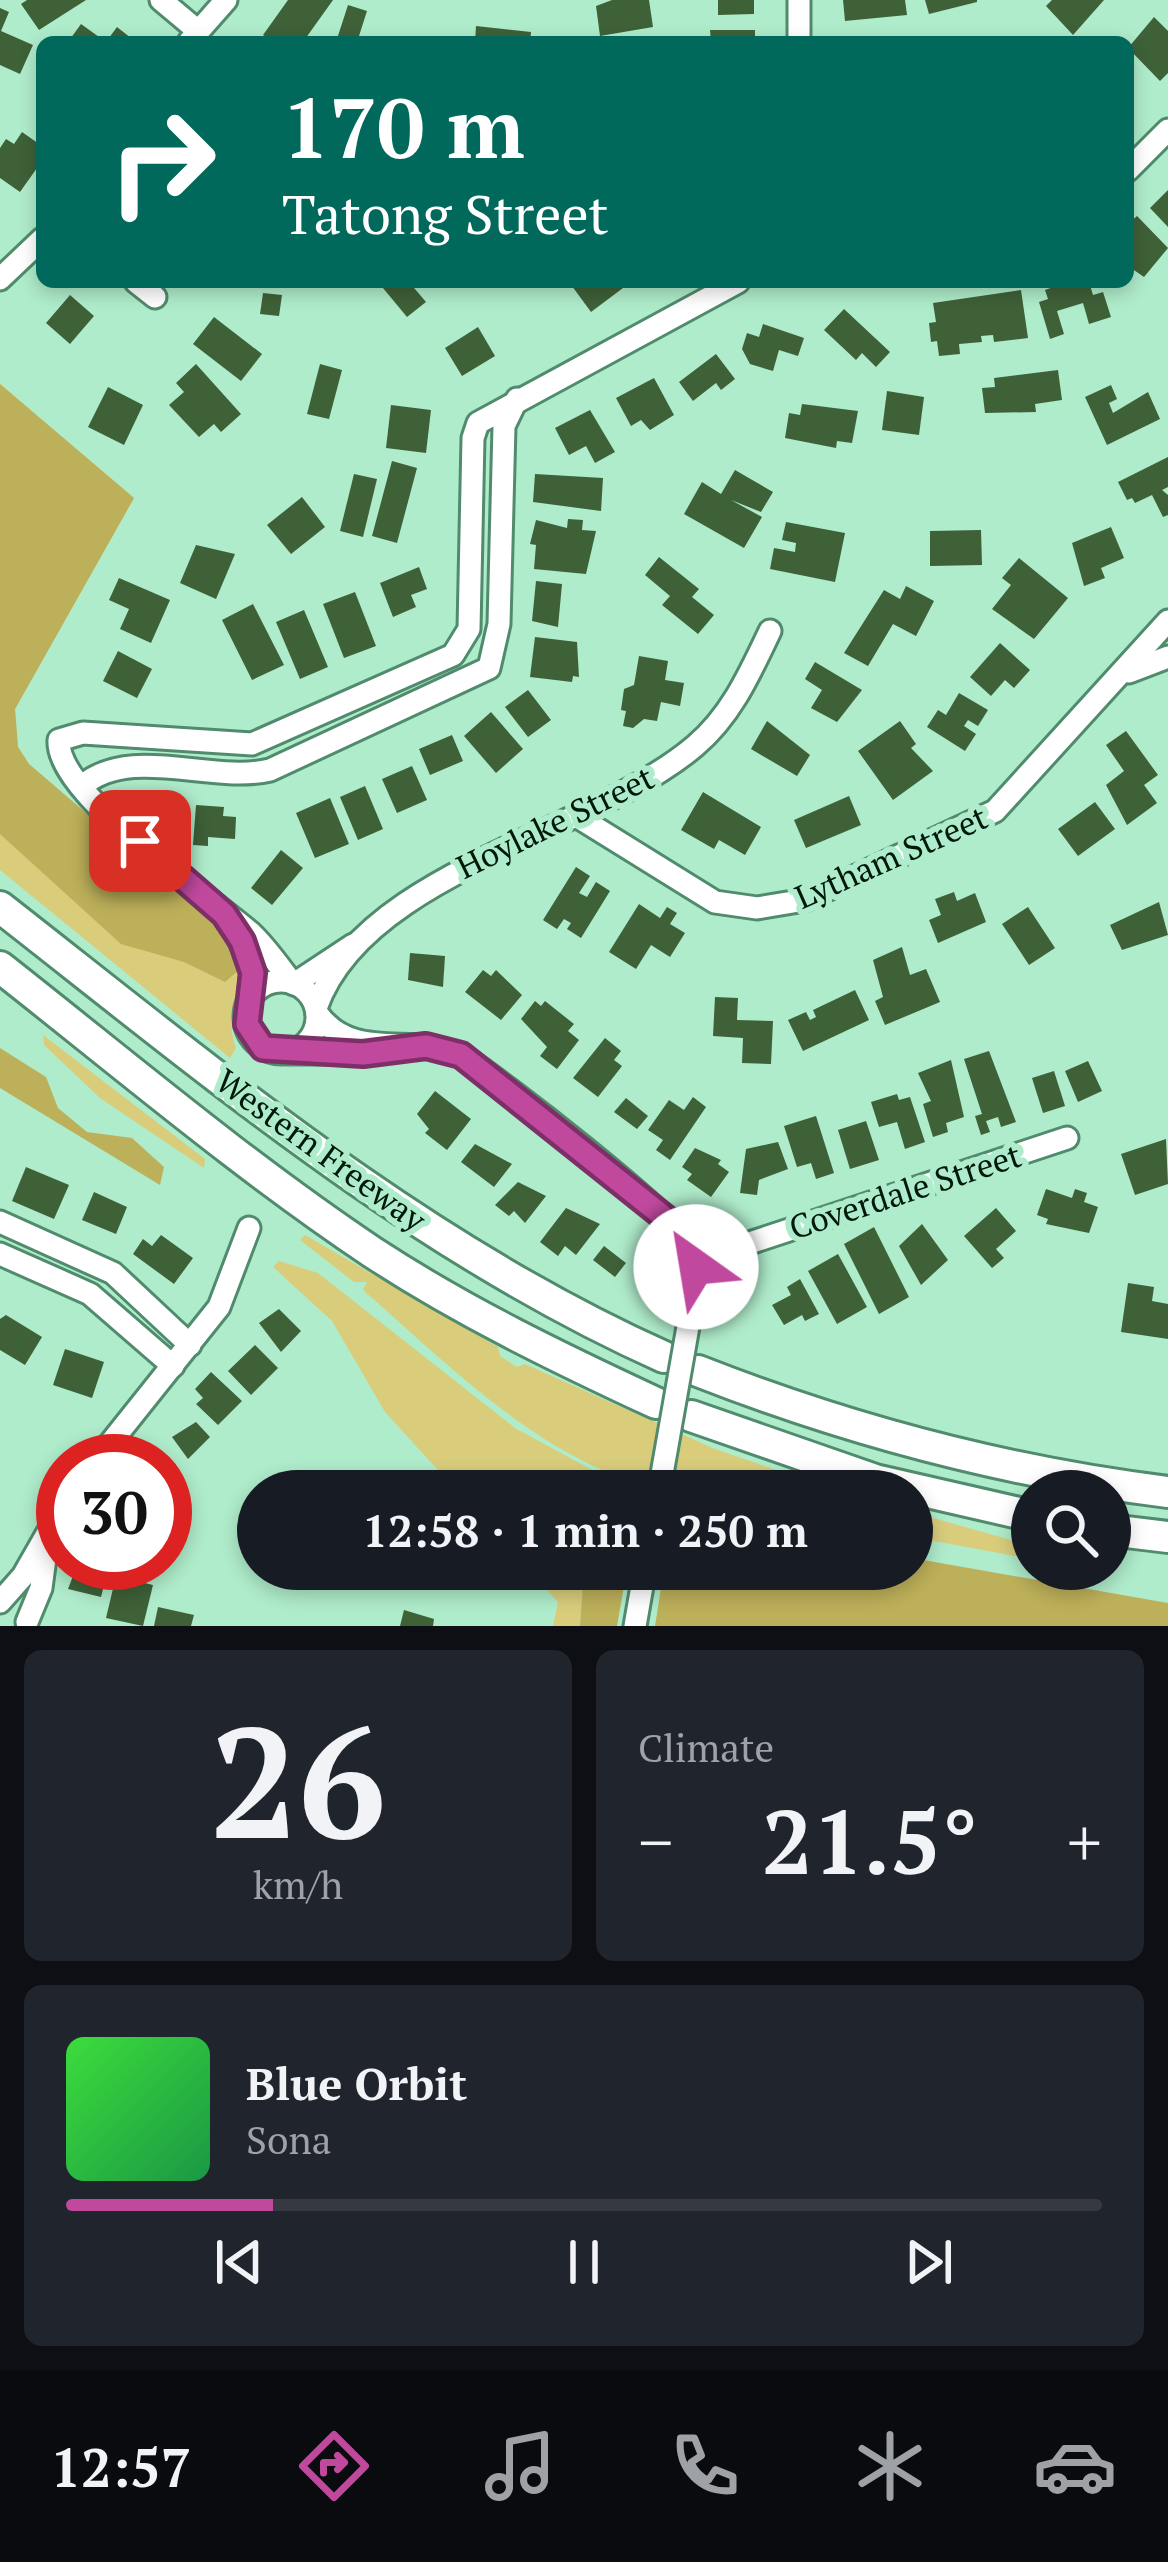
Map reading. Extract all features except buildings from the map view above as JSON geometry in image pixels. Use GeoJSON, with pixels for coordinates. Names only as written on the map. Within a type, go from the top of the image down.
{"type":"FeatureCollection","features":[{"type":"Feature","properties":{"kind":"highway","name":"Western Freeway"},"geometry":{"type":"LineString","coordinates":[[0,907],[344,1172],[489,1264],[664,1358]]}},
{"type":"Feature","properties":{"kind":"highway","name":"Western Freeway"},"geometry":{"type":"LineString","coordinates":[[0,967],[215,1137],[374,1253],[511,1333],[656,1402]]}},
{"type":"Feature","properties":{"kind":"highway"},"geometry":{"type":"LineString","coordinates":[[698,1371],[800,1409],[948,1453],[1168,1492]]}},
{"type":"Feature","properties":{"kind":"highway"},"geometry":{"type":"LineString","coordinates":[[691,1416],[875,1480],[1011,1511]]}},
{"type":"Feature","properties":{"kind":"highway"},"geometry":{"type":"LineString","coordinates":[[1131,1533],[1168,1537]]}},
{"type":"Feature","properties":{"kind":"street"},"geometry":{"type":"LineString","coordinates":[[160,0],[194,36],[226,0]]}},
{"type":"Feature","properties":{"kind":"street"},"geometry":{"type":"LineString","coordinates":[[799,36],[800,0]]}},
{"type":"Feature","properties":{"kind":"street"},"geometry":{"type":"LineString","coordinates":[[1134,164],[1168,130]]}},
{"type":"Feature","properties":{"kind":"street"},"geometry":{"type":"LineString","coordinates":[[0,279],[36,245]]}},
{"type":"Feature","properties":{"kind":"street"},"geometry":{"type":"LineString","coordinates":[[144,288],[155,297]]}},
{"type":"Feature","properties":{"kind":"street"},"geometry":{"type":"LineString","coordinates":[[395,1047],[342,1037],[252,934],[82,786],[59,755],[58,742],[65,736],[252,744],[456,652],[466,640],[469,621],[473,433],[484,418],[727,288]]}},
{"type":"Feature","properties":{"kind":"street"},"geometry":{"type":"LineString","coordinates":[[82,786],[100,772],[122,768],[235,776],[270,770],[489,668],[498,644],[504,426],[518,398]]}},
{"type":"Feature","properties":{"kind":"street","name":"Lytham Street"},"geometry":{"type":"LineString","coordinates":[[578,817],[715,902],[742,908],[788,905],[823,894],[982,820],[1018,790],[1168,620]]}},
{"type":"Feature","properties":{"kind":"street","name":"Hoylake Street"},"geometry":{"type":"LineString","coordinates":[[316,1011],[335,974],[364,940],[453,872],[578,817],[703,739],[738,695],[770,631]]}},
{"type":"Feature","properties":{"kind":"street","name":"Lytham Street"},"geometry":{"type":"LineString","coordinates":[[1106,692],[1134,669],[1168,657]]}},
{"type":"Feature","properties":{"kind":"street"},"geometry":{"type":"LineString","coordinates":[[224,914],[252,965],[247,1024],[254,1040],[268,1051],[363,1054],[434,1046],[474,1064],[674,1225],[695,1261],[663,1470]]}},
{"type":"Feature","properties":{"kind":"street","name":"Hoylake Street"},"geometry":{"type":"LineString","coordinates":[[293,984],[334,954],[364,940]]}},
{"type":"Feature","properties":{"kind":"street"},"geometry":{"type":"LineString","coordinates":[[248,1007],[266,985],[293,984]]}},
{"type":"Feature","properties":{"kind":"street"},"geometry":{"type":"LineString","coordinates":[[286,1053],[310,1038],[316,1011]]}},
{"type":"Feature","properties":{"kind":"street","name":"Coverdale Street"},"geometry":{"type":"LineString","coordinates":[[695,1261],[1067,1138]]}},
{"type":"Feature","properties":{"kind":"street"},"geometry":{"type":"LineString","coordinates":[[0,1222],[113,1273],[190,1345]]}},
{"type":"Feature","properties":{"kind":"street"},"geometry":{"type":"LineString","coordinates":[[119,1434],[223,1300],[249,1228]]}},
{"type":"Feature","properties":{"kind":"street"},"geometry":{"type":"LineString","coordinates":[[0,1254],[90,1294],[173,1366]]}},
{"type":"Feature","properties":{"kind":"street"},"geometry":{"type":"LineString","coordinates":[[14,1616],[23,1576],[36,1554]]}},
{"type":"Feature","properties":{"kind":"street"},"geometry":{"type":"LineString","coordinates":[[14,1616],[39,1590]]}},
{"type":"Feature","properties":{"kind":"street"},"geometry":{"type":"LineString","coordinates":[[635,1626],[642,1590]]}},
{"type":"Feature","properties":{"kind":"shaded area"},"geometry":{"type":"Polygon","coordinates":[[[0,384],[134,498],[15,709],[18,747],[29,764],[226,938],[238,968],[232,1019],[236,1048],[230,1058],[0,870],[0,384]]]}},
{"type":"Feature","properties":{"kind":"shaded area"},"geometry":{"type":"Polygon","coordinates":[[[0,384],[134,498],[15,709],[18,747],[29,764],[217,925],[240,969],[225,982],[184,962],[121,944],[0,834],[0,384]]]}},
{"type":"Feature","properties":{"kind":"shaded area"},"geometry":{"type":"Polygon","coordinates":[[[43,1035],[205,1159],[204,1168],[100,1098],[44,1045],[43,1035]]]}},
{"type":"Feature","properties":{"kind":"shaded area"},"geometry":{"type":"Polygon","coordinates":[[[0,1048],[46,1077],[58,1108],[87,1132],[132,1138],[164,1167],[160,1185],[0,1088],[0,1048]]]}},
{"type":"Feature","properties":{"kind":"shaded area"},"geometry":{"type":"Polygon","coordinates":[[[305,1235],[498,1347],[500,1356],[517,1367],[525,1364],[715,1449],[776,1470],[604,1470],[578,1458],[501,1409],[363,1290],[367,1282],[354,1282],[300,1240],[305,1235]]]}},
{"type":"Feature","properties":{"kind":"shaded area"},"geometry":{"type":"Polygon","coordinates":[[[279,1261],[318,1273],[515,1428],[592,1470],[438,1470],[385,1412],[332,1321],[273,1267],[279,1261]]]}},
{"type":"Feature","properties":{"kind":"shaded area"},"geometry":{"type":"Polygon","coordinates":[[[933,1518],[1011,1540],[1011,1555],[933,1541],[933,1518]]]}},
{"type":"Feature","properties":{"kind":"shaded area"},"geometry":{"type":"Polygon","coordinates":[[[933,1562],[1011,1575],[1011,1590],[1094,1590],[1168,1603],[1168,1626],[655,1626],[661,1590],[933,1590],[933,1562]]]}},
{"type":"Feature","properties":{"kind":"shaded area"},"geometry":{"type":"Polygon","coordinates":[[[547,1590],[583,1590],[580,1626],[553,1626],[558,1602],[547,1590]]]}},
{"type":"Feature","properties":{"kind":"shaded area"},"geometry":{"type":"Polygon","coordinates":[[[583,1590],[623,1590],[617,1626],[580,1626],[583,1590]]]}},
{"type":"Feature","properties":{"kind":"route"},"geometry":{"type":"LineString","coordinates":[[140,841],[224,914],[242,941],[253,973],[247,1024],[258,1045],[280,1053],[363,1054],[426,1046],[461,1055],[674,1225],[690,1246],[696,1267]]}}]}
